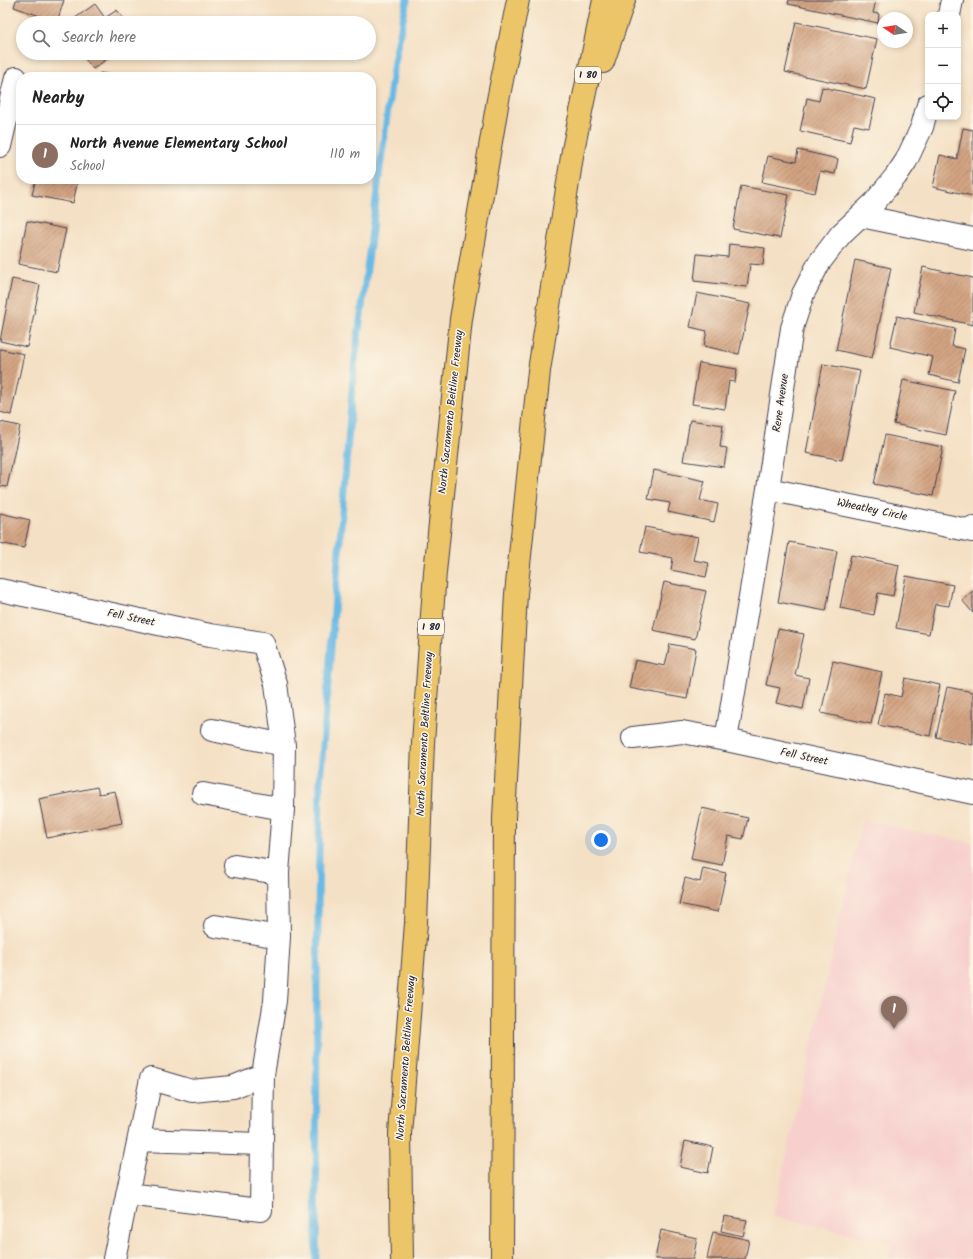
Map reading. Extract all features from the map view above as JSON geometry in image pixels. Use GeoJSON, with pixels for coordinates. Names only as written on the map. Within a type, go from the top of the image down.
{"type":"FeatureCollection","features":[{"type":"Feature","properties":{"kind":"highway","name":"North Sacramento Beltline Freeway"},"geometry":{"type":"LineString","coordinates":[[402,1259],[400,1134],[416,923],[423,744],[435,572],[461,319],[498,100],[518,0]]}},
{"type":"Feature","properties":{"kind":"highway","name":"I 80"},"geometry":{"type":"LineString","coordinates":[[502,1259],[504,818],[516,594],[539,371],[573,150],[604,0]]}},
{"type":"Feature","properties":{"kind":"highway"},"geometry":{"type":"LineString","coordinates":[[573,150],[624,0]]}},
{"type":"Feature","properties":{"kind":"street"},"geometry":{"type":"LineString","coordinates":[[950,12],[952,0]]}},
{"type":"Feature","properties":{"kind":"street"},"geometry":{"type":"LineString","coordinates":[[0,146],[16,78]]}},
{"type":"Feature","properties":{"kind":"street","name":"Rene Avenue"},"geometry":{"type":"LineString","coordinates":[[726,740],[768,489],[792,328],[803,294],[820,263],[841,234],[874,203],[896,176],[906,161],[922,127],[925,116]]}},
{"type":"Feature","properties":{"kind":"street"},"geometry":{"type":"LineString","coordinates":[[861,216],[973,239]]}},
{"type":"Feature","properties":{"kind":"street","name":"Wheatley Circle"},"geometry":{"type":"LineString","coordinates":[[768,489],[972,531],[973,527]]}},
{"type":"Feature","properties":{"kind":"street","name":"Fell Street"},"geometry":{"type":"LineString","coordinates":[[0,590],[210,635],[263,643],[276,684],[284,745]]}},
{"type":"Feature","properties":{"kind":"street"},"geometry":{"type":"LineString","coordinates":[[127,1194],[261,1210],[263,1075],[275,1001],[279,937],[278,872],[283,809],[284,745],[212,730]]}},
{"type":"Feature","properties":{"kind":"street","name":"Fell Street"},"geometry":{"type":"LineString","coordinates":[[634,738],[682,732],[973,793]]}},
{"type":"Feature","properties":{"kind":"street"},"geometry":{"type":"LineString","coordinates":[[203,794],[283,809]]}},
{"type":"Feature","properties":{"kind":"street"},"geometry":{"type":"LineString","coordinates":[[235,866],[278,872]]}},
{"type":"Feature","properties":{"kind":"street"},"geometry":{"type":"LineString","coordinates":[[215,926],[279,937]]}},
{"type":"Feature","properties":{"kind":"street"},"geometry":{"type":"LineString","coordinates":[[114,1259],[151,1079],[192,1091],[233,1087],[263,1075]]}},
{"type":"Feature","properties":{"kind":"street"},"geometry":{"type":"LineString","coordinates":[[139,1140],[262,1144]]}},
{"type":"Feature","properties":{"kind":"shaded area"},"geometry":{"type":"Polygon","coordinates":[[[862,820],[973,843],[973,1259],[888,1259],[892,1243],[773,1216],[862,820]]]}},
{"type":"Feature","properties":{"kind":"building"},"geometry":{"type":"Polygon","coordinates":[[[16,0],[64,0],[59,16],[40,16],[14,7],[16,0]]]}},
{"type":"Feature","properties":{"kind":"building"},"geometry":{"type":"Polygon","coordinates":[[[789,0],[876,0],[873,13],[877,14],[877,23],[788,4],[789,0]]]}},
{"type":"Feature","properties":{"kind":"building"},"geometry":{"type":"Polygon","coordinates":[[[95,4],[104,16],[78,16],[95,4]]]}},
{"type":"Feature","properties":{"kind":"building"},"geometry":{"type":"Polygon","coordinates":[[[117,10],[122,16],[108,16],[117,10]]]}},
{"type":"Feature","properties":{"kind":"building"},"geometry":{"type":"Polygon","coordinates":[[[796,22],[877,39],[866,89],[785,72],[796,22]]]}},
{"type":"Feature","properties":{"kind":"building"},"geometry":{"type":"Polygon","coordinates":[[[86,60],[105,60],[93,69],[86,60]]]}},
{"type":"Feature","properties":{"kind":"building"},"geometry":{"type":"Polygon","coordinates":[[[822,87],[876,99],[869,128],[854,125],[850,142],[800,131],[807,98],[819,101],[822,87]]]}},
{"type":"Feature","properties":{"kind":"building"},"geometry":{"type":"Polygon","coordinates":[[[963,128],[973,130],[973,196],[933,187],[940,155],[957,159],[963,128]]]}},
{"type":"Feature","properties":{"kind":"building"},"geometry":{"type":"Polygon","coordinates":[[[798,150],[838,159],[835,174],[820,171],[815,193],[762,182],[768,156],[796,162],[798,150]]]}},
{"type":"Feature","properties":{"kind":"building"},"geometry":{"type":"Polygon","coordinates":[[[35,184],[77,184],[73,203],[32,195],[35,184]]]}},
{"type":"Feature","properties":{"kind":"building"},"geometry":{"type":"Polygon","coordinates":[[[741,186],[789,195],[780,238],[733,229],[741,186]]]}},
{"type":"Feature","properties":{"kind":"building"},"geometry":{"type":"Polygon","coordinates":[[[27,221],[66,229],[57,272],[18,264],[27,221]]]}},
{"type":"Feature","properties":{"kind":"building"},"geometry":{"type":"Polygon","coordinates":[[[729,244],[765,248],[763,265],[750,264],[747,287],[694,281],[697,254],[728,257],[729,244]]]}},
{"type":"Feature","properties":{"kind":"building"},"geometry":{"type":"Polygon","coordinates":[[[855,260],[891,268],[872,358],[836,350],[855,260]]]}},
{"type":"Feature","properties":{"kind":"building"},"geometry":{"type":"Polygon","coordinates":[[[923,267],[973,278],[973,325],[914,312],[923,267]]]}},
{"type":"Feature","properties":{"kind":"building"},"geometry":{"type":"Polygon","coordinates":[[[12,279],[40,285],[27,347],[0,341],[12,279]]]}},
{"type":"Feature","properties":{"kind":"building"},"geometry":{"type":"Polygon","coordinates":[[[697,293],[750,304],[739,354],[704,346],[707,331],[690,327],[697,293]]]}},
{"type":"Feature","properties":{"kind":"building"},"geometry":{"type":"Polygon","coordinates":[[[897,316],[955,329],[952,346],[965,349],[958,382],[929,375],[933,357],[890,347],[897,316]]]}},
{"type":"Feature","properties":{"kind":"building"},"geometry":{"type":"Polygon","coordinates":[[[0,349],[24,354],[11,415],[0,412],[0,349]]]}},
{"type":"Feature","properties":{"kind":"building"},"geometry":{"type":"Polygon","coordinates":[[[699,363],[737,369],[735,382],[729,381],[725,409],[692,404],[699,363]]]}},
{"type":"Feature","properties":{"kind":"building"},"geometry":{"type":"Polygon","coordinates":[[[823,364],[860,371],[842,460],[806,453],[823,364]]]}},
{"type":"Feature","properties":{"kind":"building"},"geometry":{"type":"Polygon","coordinates":[[[903,380],[955,391],[946,435],[894,424],[903,380]]]}},
{"type":"Feature","properties":{"kind":"building"},"geometry":{"type":"Polygon","coordinates":[[[690,420],[723,425],[720,447],[727,448],[724,467],[683,461],[690,420]]]}},
{"type":"Feature","properties":{"kind":"building"},"geometry":{"type":"Polygon","coordinates":[[[0,422],[20,426],[7,487],[0,486],[0,422]]]}},
{"type":"Feature","properties":{"kind":"building"},"geometry":{"type":"Polygon","coordinates":[[[885,435],[943,447],[933,496],[874,484],[885,435]]]}},
{"type":"Feature","properties":{"kind":"building"},"geometry":{"type":"Polygon","coordinates":[[[654,470],[705,481],[700,500],[718,504],[714,522],[668,512],[670,503],[648,499],[654,470]]]}},
{"type":"Feature","properties":{"kind":"building"},"geometry":{"type":"Polygon","coordinates":[[[0,513],[30,520],[24,548],[0,543],[0,513]]]}},
{"type":"Feature","properties":{"kind":"building"},"geometry":{"type":"Polygon","coordinates":[[[645,527],[698,537],[693,560],[709,563],[706,577],[671,570],[673,558],[640,552],[645,527]]]}},
{"type":"Feature","properties":{"kind":"building"},"geometry":{"type":"Polygon","coordinates":[[[789,542],[837,551],[826,611],[778,602],[789,542]]]}},
{"type":"Feature","properties":{"kind":"building"},"geometry":{"type":"Polygon","coordinates":[[[851,555],[899,565],[893,596],[878,593],[874,615],[840,608],[851,555]]]}},
{"type":"Feature","properties":{"kind":"building"},"geometry":{"type":"Polygon","coordinates":[[[906,576],[953,585],[949,606],[935,604],[929,634],[896,628],[906,576]]]}},
{"type":"Feature","properties":{"kind":"building"},"geometry":{"type":"Polygon","coordinates":[[[664,582],[706,591],[695,639],[653,630],[664,582]]]}},
{"type":"Feature","properties":{"kind":"building"},"geometry":{"type":"Polygon","coordinates":[[[973,591],[973,613],[962,600],[973,591]]]}},
{"type":"Feature","properties":{"kind":"building"},"geometry":{"type":"Polygon","coordinates":[[[778,629],[804,634],[795,675],[809,678],[803,709],[776,703],[780,688],[766,685],[778,629]]]}},
{"type":"Feature","properties":{"kind":"building"},"geometry":{"type":"Polygon","coordinates":[[[670,644],[696,649],[687,699],[629,688],[635,660],[665,666],[670,644]]]}},
{"type":"Feature","properties":{"kind":"building"},"geometry":{"type":"Polygon","coordinates":[[[833,661],[882,672],[871,724],[821,713],[833,661]]]}},
{"type":"Feature","properties":{"kind":"building"},"geometry":{"type":"Polygon","coordinates":[[[905,678],[940,685],[930,736],[878,725],[885,693],[901,697],[905,678]]]}},
{"type":"Feature","properties":{"kind":"building"},"geometry":{"type":"Polygon","coordinates":[[[947,687],[973,692],[973,745],[936,737],[947,687]]]}},
{"type":"Feature","properties":{"kind":"building"},"geometry":{"type":"Polygon","coordinates":[[[97,787],[99,794],[115,791],[122,823],[47,838],[39,799],[97,787]]]}},
{"type":"Feature","properties":{"kind":"building"},"geometry":{"type":"Polygon","coordinates":[[[702,808],[748,818],[743,839],[728,836],[722,865],[691,859],[702,808]]]}},
{"type":"Feature","properties":{"kind":"building"},"geometry":{"type":"Polygon","coordinates":[[[703,868],[726,873],[718,912],[679,904],[685,878],[700,882],[703,868]]]}},
{"type":"Feature","properties":{"kind":"building"},"geometry":{"type":"Polygon","coordinates":[[[685,1141],[713,1147],[708,1173],[680,1167],[685,1141]]]}},
{"type":"Feature","properties":{"kind":"building"},"geometry":{"type":"Polygon","coordinates":[[[724,1216],[747,1220],[743,1236],[721,1231],[724,1216]]]}},
{"type":"Feature","properties":{"kind":"building"},"geometry":{"type":"Polygon","coordinates":[[[661,1230],[697,1238],[693,1259],[655,1259],[661,1230]]]}},
{"type":"Feature","properties":{"kind":"building"},"geometry":{"type":"Polygon","coordinates":[[[713,1232],[749,1240],[745,1259],[707,1259],[713,1232]]]}},
{"type":"Feature","properties":{"kind":"waterway"},"geometry":{"type":"LineString","coordinates":[[316,1259],[317,982],[320,782],[354,368],[394,62],[407,0]]}},
{"type":"Feature","properties":{"kind":"place","name":"North Avenue Elementary School"},"geometry":{"type":"Point","coordinates":[894,1029]}}]}
